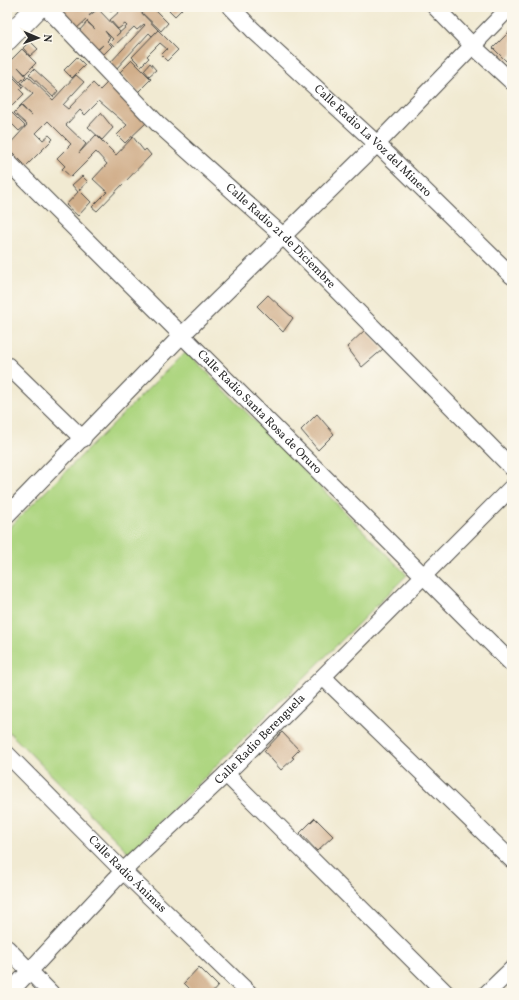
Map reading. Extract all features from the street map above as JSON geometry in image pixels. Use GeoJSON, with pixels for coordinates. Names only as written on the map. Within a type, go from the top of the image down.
{"type":"FeatureCollection","features":[{"type":"Feature","properties":{"kind":"main road"},"geometry":{"type":"LineString","coordinates":[[7,39],[38,7]]}},
{"type":"Feature","properties":{"kind":"street","name":"Calle Radio 21 de Diciembre"},"geometry":{"type":"LineString","coordinates":[[46,7],[158,124],[282,235],[512,468]]}},
{"type":"Feature","properties":{"kind":"street","name":"Calle Radio La Voz del Minero"},"geometry":{"type":"LineString","coordinates":[[231,7],[253,30],[377,144],[512,276]]}},
{"type":"Feature","properties":{"kind":"street"},"geometry":{"type":"LineString","coordinates":[[435,7],[472,45],[512,82]]}},
{"type":"Feature","properties":{"kind":"street"},"geometry":{"type":"LineString","coordinates":[[7,514],[83,439],[182,335],[282,235],[377,144],[510,7]]}},
{"type":"Feature","properties":{"kind":"street","name":"Calle Radio Santa Rosa de Oruro"},"geometry":{"type":"LineString","coordinates":[[7,161],[512,664]]}},
{"type":"Feature","properties":{"kind":"street"},"geometry":{"type":"LineString","coordinates":[[7,365],[83,439]]}},
{"type":"Feature","properties":{"kind":"street","name":"Calle Radio Berenguela"},"geometry":{"type":"LineString","coordinates":[[9,993],[123,872],[226,774],[512,487]]}},
{"type":"Feature","properties":{"kind":"street"},"geometry":{"type":"LineString","coordinates":[[323,676],[512,860]]}},
{"type":"Feature","properties":{"kind":"street","name":"Calle Radio Ánimas"},"geometry":{"type":"LineString","coordinates":[[7,754],[123,872],[249,993]]}},
{"type":"Feature","properties":{"kind":"street"},"geometry":{"type":"LineString","coordinates":[[226,774],[446,993]]}},
{"type":"Feature","properties":{"kind":"street"},"geometry":{"type":"LineString","coordinates":[[7,948],[51,993]]}},
{"type":"Feature","properties":{"kind":"street"},"geometry":{"type":"LineString","coordinates":[[487,993],[512,968]]}},
{"type":"Feature","properties":{"kind":"green space"},"geometry":{"type":"Polygon","coordinates":[[[186,351],[407,575],[129,853],[7,730],[7,530],[186,351]]]}},
{"type":"Feature","properties":{"kind":"building"},"geometry":{"type":"Polygon","coordinates":[[[64,7],[96,7],[89,16],[98,9],[120,32],[116,36],[127,26],[125,24],[118,29],[110,20],[121,10],[119,9],[121,7],[136,7],[158,30],[152,36],[149,33],[116,69],[110,63],[145,25],[144,24],[137,30],[134,27],[114,46],[110,42],[113,39],[105,31],[110,38],[107,41],[112,46],[102,56],[97,51],[103,45],[97,50],[79,31],[87,22],[95,29],[86,20],[76,29],[62,15],[64,7]]]}},
{"type":"Feature","properties":{"kind":"building"},"geometry":{"type":"Polygon","coordinates":[[[106,7],[115,7],[111,11],[106,7]]]}},
{"type":"Feature","properties":{"kind":"building"},"geometry":{"type":"Polygon","coordinates":[[[144,7],[160,7],[156,11],[168,23],[161,31],[140,11],[144,7]]]}},
{"type":"Feature","properties":{"kind":"building"},"geometry":{"type":"Polygon","coordinates":[[[172,7],[180,7],[182,9],[175,16],[169,10],[172,7]]]}},
{"type":"Feature","properties":{"kind":"building"},"geometry":{"type":"Polygon","coordinates":[[[512,29],[512,54],[506,61],[493,48],[512,29]]]}},
{"type":"Feature","properties":{"kind":"building"},"geometry":{"type":"Polygon","coordinates":[[[158,30],[178,50],[167,61],[161,55],[167,49],[160,43],[147,56],[149,58],[141,66],[132,57],[158,30]]]}},
{"type":"Feature","properties":{"kind":"building"},"geometry":{"type":"Polygon","coordinates":[[[30,41],[38,49],[30,56],[23,48],[30,41]]]}},
{"type":"Feature","properties":{"kind":"building"},"geometry":{"type":"Polygon","coordinates":[[[22,49],[36,63],[25,74],[18,67],[26,76],[20,82],[7,68],[7,64],[22,49]]]}},
{"type":"Feature","properties":{"kind":"building"},"geometry":{"type":"Polygon","coordinates":[[[77,57],[85,65],[72,78],[64,70],[77,57]]]}},
{"type":"Feature","properties":{"kind":"building"},"geometry":{"type":"Polygon","coordinates":[[[132,60],[151,79],[138,92],[120,72],[132,60]]]}},
{"type":"Feature","properties":{"kind":"building"},"geometry":{"type":"Polygon","coordinates":[[[150,63],[156,70],[149,76],[144,70],[150,63]]]}},
{"type":"Feature","properties":{"kind":"building"},"geometry":{"type":"Polygon","coordinates":[[[34,69],[58,91],[53,97],[29,74],[34,69]]]}},
{"type":"Feature","properties":{"kind":"building"},"geometry":{"type":"Polygon","coordinates":[[[7,71],[23,87],[20,90],[24,94],[10,108],[7,104],[7,71]]]}},
{"type":"Feature","properties":{"kind":"building"},"geometry":{"type":"Polygon","coordinates":[[[76,75],[84,82],[63,105],[68,109],[93,83],[100,90],[108,82],[147,122],[125,143],[117,135],[127,125],[99,101],[85,115],[80,110],[66,125],[86,144],[79,153],[96,135],[116,155],[133,137],[144,151],[146,149],[151,155],[97,211],[92,207],[107,192],[93,179],[107,164],[96,152],[71,177],[62,169],[65,166],[57,158],[71,144],[48,121],[36,133],[43,140],[49,135],[53,139],[26,166],[7,147],[27,125],[14,113],[21,106],[32,116],[21,105],[33,94],[21,83],[28,76],[53,100],[76,75]]]}},
{"type":"Feature","properties":{"kind":"building"},"geometry":{"type":"Polygon","coordinates":[[[8,109],[25,126],[19,131],[7,119],[8,109]]]}},
{"type":"Feature","properties":{"kind":"building"},"geometry":{"type":"Polygon","coordinates":[[[101,113],[113,128],[102,140],[88,127],[101,113]]]}},
{"type":"Feature","properties":{"kind":"building"},"geometry":{"type":"Polygon","coordinates":[[[82,176],[88,182],[79,190],[91,202],[78,216],[66,205],[78,192],[72,185],[82,176]]]}},
{"type":"Feature","properties":{"kind":"building"},"geometry":{"type":"Polygon","coordinates":[[[268,295],[293,318],[283,332],[257,306],[268,295]]]}},
{"type":"Feature","properties":{"kind":"building"},"geometry":{"type":"Polygon","coordinates":[[[366,329],[383,349],[362,367],[347,347],[366,329]]]}},
{"type":"Feature","properties":{"kind":"building"},"geometry":{"type":"Polygon","coordinates":[[[317,414],[334,434],[318,450],[301,430],[317,414]]]}},
{"type":"Feature","properties":{"kind":"building"},"geometry":{"type":"Polygon","coordinates":[[[282,732],[299,750],[292,757],[294,758],[281,770],[264,751],[282,732]]]}},
{"type":"Feature","properties":{"kind":"building"},"geometry":{"type":"Polygon","coordinates":[[[315,818],[333,836],[317,851],[300,833],[315,818]]]}},
{"type":"Feature","properties":{"kind":"building"},"geometry":{"type":"Polygon","coordinates":[[[199,967],[218,986],[212,993],[194,993],[184,983],[199,967]]]}}]}
